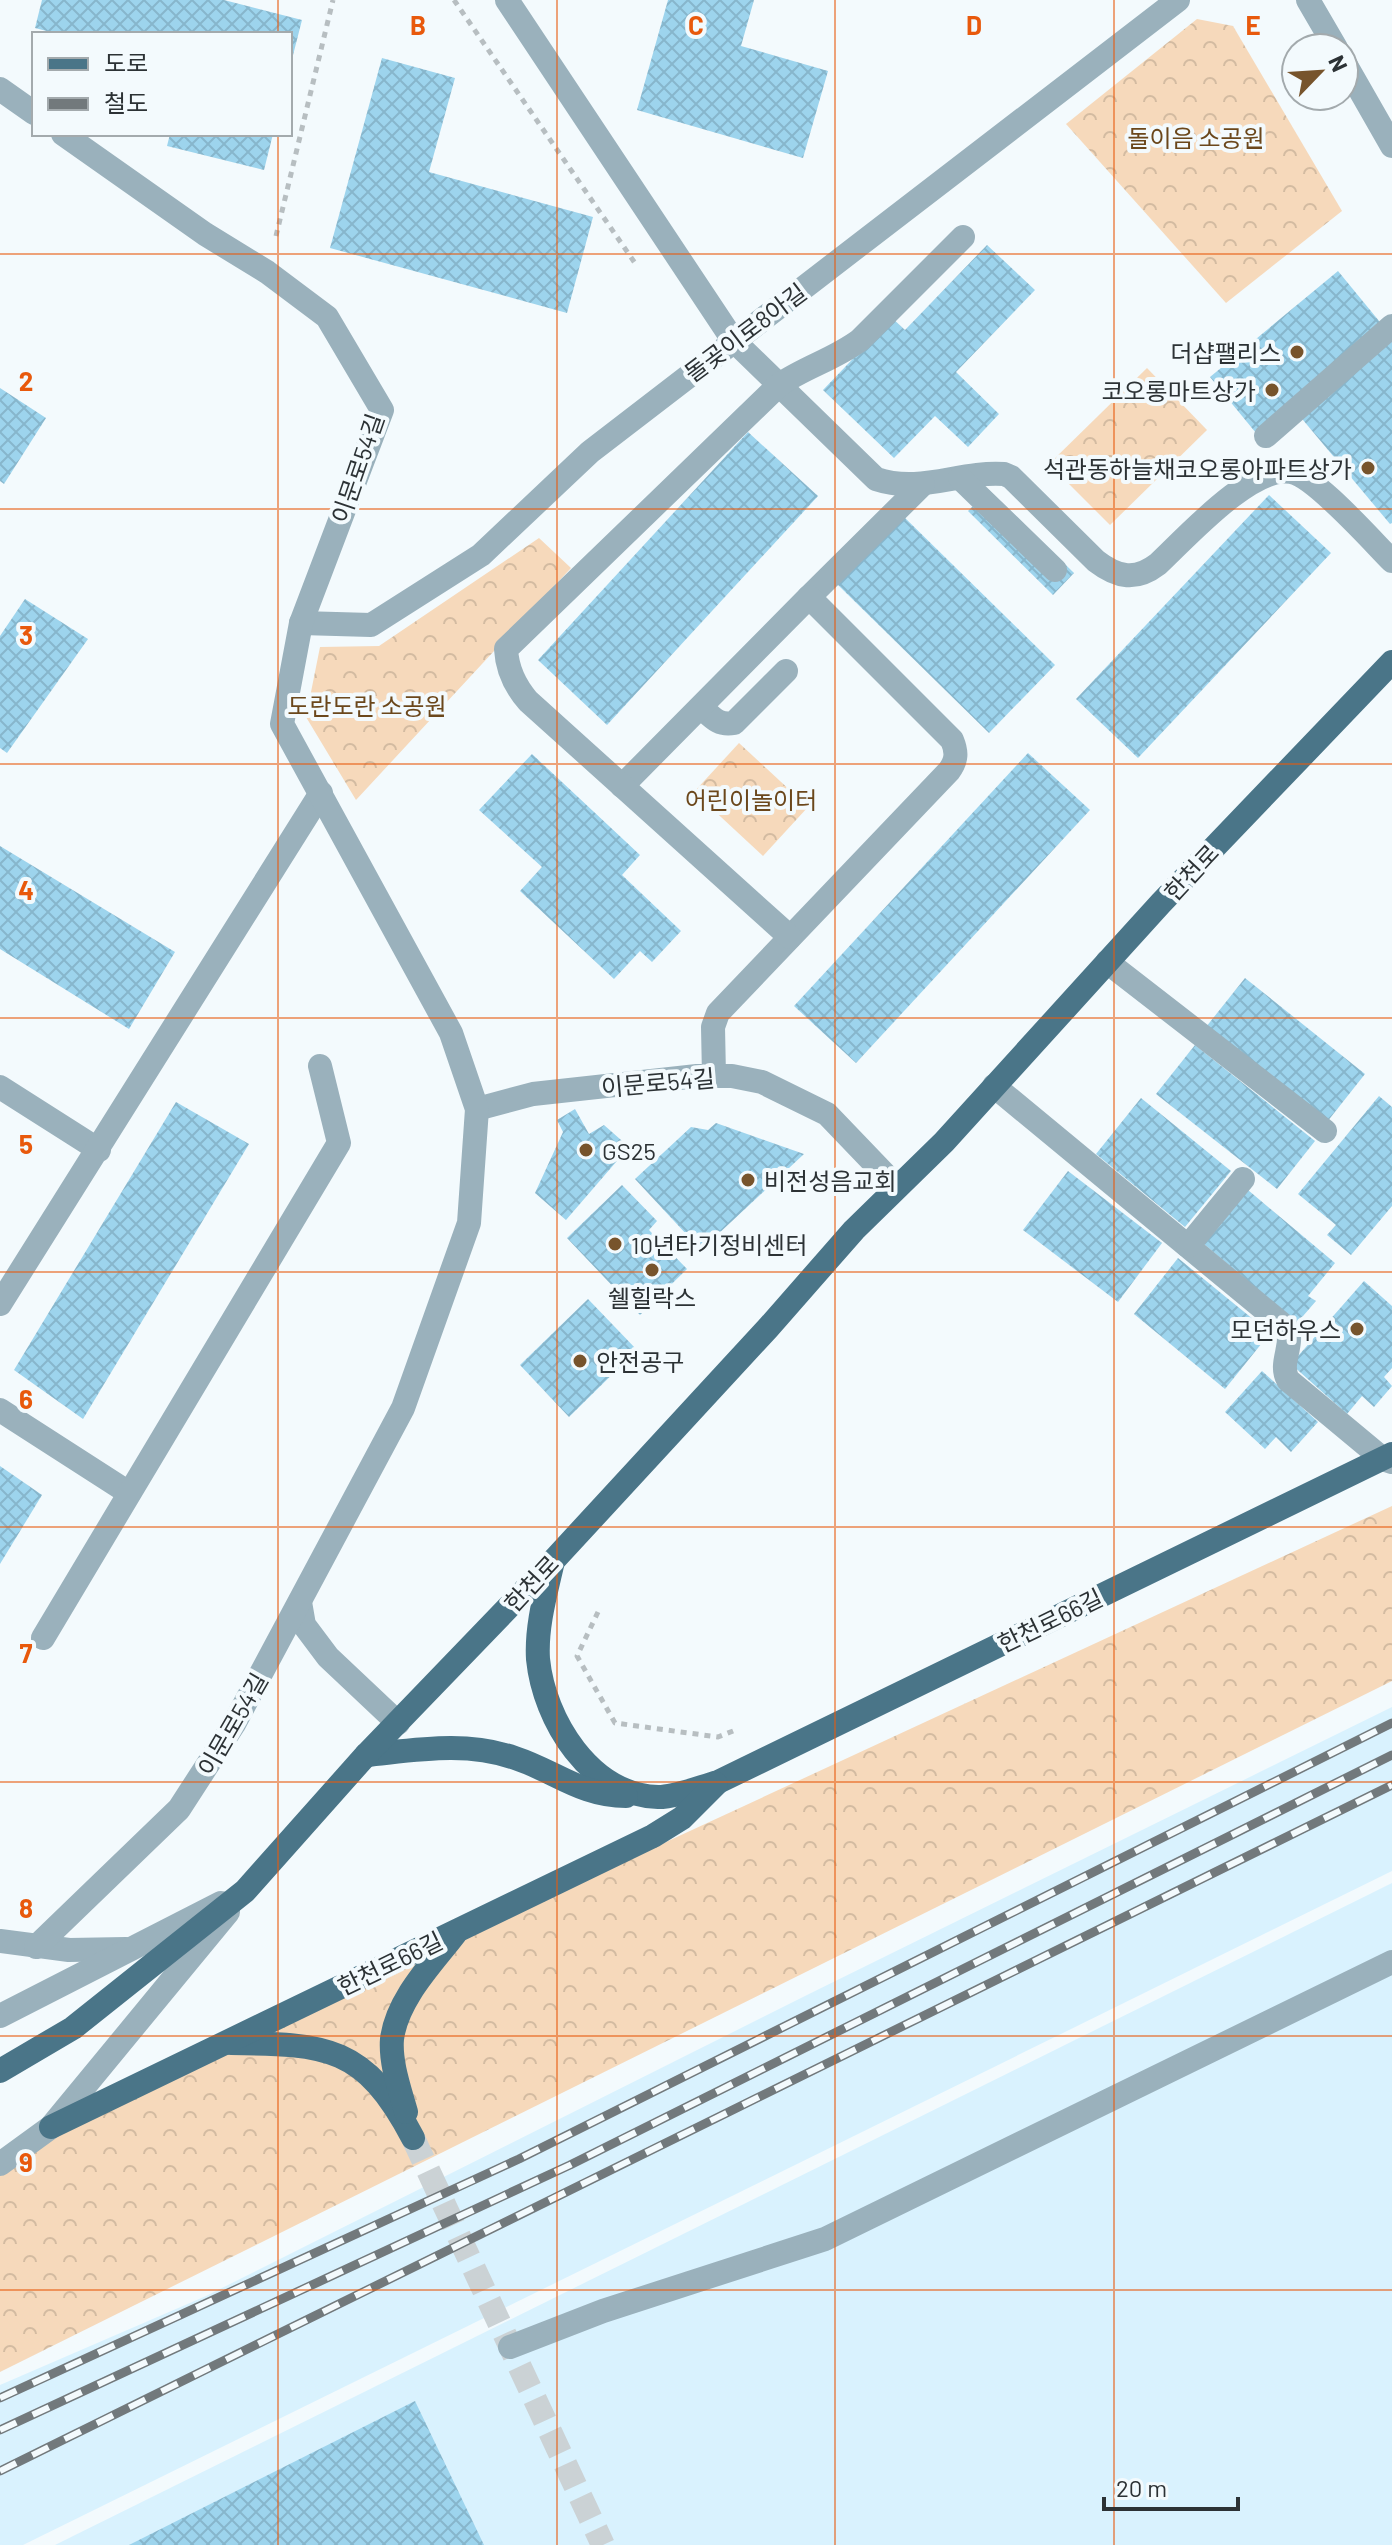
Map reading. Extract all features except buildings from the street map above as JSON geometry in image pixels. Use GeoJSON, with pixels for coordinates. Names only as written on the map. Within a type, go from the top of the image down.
{"type":"FeatureCollection","features":[{"type":"Feature","properties":{"kind":"main road","name":"한천로"},"geometry":{"type":"LineString","coordinates":[[0,2071],[73,2028],[245,1891],[366,1755],[553,1561],[854,1230],[944,1142],[1107,962],[1392,662]]}},
{"type":"Feature","properties":{"kind":"main road","name":"한천로66길"},"geometry":{"type":"LineString","coordinates":[[366,1755],[457,1747],[490,1751],[517,1759],[596,1794],[660,1797],[718,1782],[1389,1458]]}},
{"type":"Feature","properties":{"kind":"main road","name":"한천로66길"},"geometry":{"type":"LineString","coordinates":[[553,1561],[540,1624],[538,1658],[545,1693],[561,1728],[586,1764],[614,1787],[660,1797]]}},
{"type":"Feature","properties":{"kind":"main road","name":"한천로66길"},"geometry":{"type":"LineString","coordinates":[[51,2127],[653,1836],[682,1818],[718,1782]]}},
{"type":"Feature","properties":{"kind":"main road"},"geometry":{"type":"LineString","coordinates":[[224,2043],[289,2044],[322,2049],[353,2062],[398,2109],[413,2138],[396,2078],[392,2040],[399,2014],[413,1989],[458,1931]]}},
{"type":"Feature","properties":{"kind":"street"},"geometry":{"type":"LineString","coordinates":[[507,0],[733,340],[876,479],[895,485],[996,473],[1011,477],[1096,561],[1111,573],[1129,577],[1145,574],[1158,564],[1237,491],[1274,473],[1292,472],[1310,481],[1392,561]]}},
{"type":"Feature","properties":{"kind":"street","name":"돌곶이로8아길"},"geometry":{"type":"LineString","coordinates":[[301,623],[371,625],[481,555],[590,452],[1178,0]]}},
{"type":"Feature","properties":{"kind":"street"},"geometry":{"type":"LineString","coordinates":[[1308,0],[1327,32]]}},
{"type":"Feature","properties":{"kind":"street"},"geometry":{"type":"LineString","coordinates":[[0,89],[32,112]]}},
{"type":"Feature","properties":{"kind":"street"},"geometry":{"type":"LineString","coordinates":[[1360,90],[1392,146]]}},
{"type":"Feature","properties":{"kind":"street","name":"이문로54길"},"geometry":{"type":"LineString","coordinates":[[36,1947],[179,1809],[234,1724],[403,1408],[469,1223],[477,1109],[451,1033],[282,724],[301,623],[382,410],[327,317],[267,272],[205,234],[66,136]]}},
{"type":"Feature","properties":{"kind":"street"},"geometry":{"type":"LineString","coordinates":[[790,937],[519,690],[506,662],[506,649],[779,385],[799,371],[845,351],[860,340],[963,237]]}},
{"type":"Feature","properties":{"kind":"street"},"geometry":{"type":"LineString","coordinates":[[1266,436],[1392,326]]}},
{"type":"Feature","properties":{"kind":"street"},"geometry":{"type":"LineString","coordinates":[[960,478],[1055,570]]}},
{"type":"Feature","properties":{"kind":"street"},"geometry":{"type":"LineString","coordinates":[[622,786],[923,484]]}},
{"type":"Feature","properties":{"kind":"street"},"geometry":{"type":"LineString","coordinates":[[714,1076],[713,1027],[718,1013],[949,771],[956,756],[952,740],[809,597]]}},
{"type":"Feature","properties":{"kind":"street"},"geometry":{"type":"LineString","coordinates":[[701,707],[718,722],[725,725],[734,723],[786,671]]}},
{"type":"Feature","properties":{"kind":"street"},"geometry":{"type":"LineString","coordinates":[[1,1298],[99,1150],[321,793]]}},
{"type":"Feature","properties":{"kind":"street"},"geometry":{"type":"LineString","coordinates":[[1107,962],[1325,1131]]}},
{"type":"Feature","properties":{"kind":"street"},"geometry":{"type":"LineString","coordinates":[[43,1638],[339,1143],[320,1066]]}},
{"type":"Feature","properties":{"kind":"street","name":"이문로54길"},"geometry":{"type":"LineString","coordinates":[[477,1109],[533,1094],[714,1076],[762,1082],[827,1114],[897,1187]]}},
{"type":"Feature","properties":{"kind":"street"},"geometry":{"type":"LineString","coordinates":[[994,1086],[1188,1246],[1243,1179]]}},
{"type":"Feature","properties":{"kind":"street"},"geometry":{"type":"LineString","coordinates":[[0,1087],[99,1150]]}},
{"type":"Feature","properties":{"kind":"street","name":"한천로66길"},"geometry":{"type":"LineString","coordinates":[[1188,1246],[1288,1329],[1290,1348],[1284,1362],[1288,1380],[1389,1458]]}},
{"type":"Feature","properties":{"kind":"street"},"geometry":{"type":"LineString","coordinates":[[0,1410],[129,1493]]}},
{"type":"Feature","properties":{"kind":"street"},"geometry":{"type":"LineString","coordinates":[[300,1602],[304,1625],[328,1657],[398,1723]]}},
{"type":"Feature","properties":{"kind":"street"},"geometry":{"type":"LineString","coordinates":[[0,2016],[245,1891]]}},
{"type":"Feature","properties":{"kind":"street"},"geometry":{"type":"LineString","coordinates":[[0,2164],[51,2127],[245,1891]]}},
{"type":"Feature","properties":{"kind":"street"},"geometry":{"type":"LineString","coordinates":[[0,1941],[69,1950],[132,1948]]}},
{"type":"Feature","properties":{"kind":"street"},"geometry":{"type":"LineString","coordinates":[[510,2347],[603,2311],[825,2239],[1392,1962]]}},
{"type":"Feature","properties":{"kind":"path"},"geometry":{"type":"LineString","coordinates":[[267,272],[333,0]]}},
{"type":"Feature","properties":{"kind":"path"},"geometry":{"type":"LineString","coordinates":[[454,0],[641,272]]}},
{"type":"Feature","properties":{"kind":"path"},"geometry":{"type":"LineString","coordinates":[[598,1612],[577,1656],[615,1723],[718,1737],[745,1727]]}},
{"type":"Feature","properties":{"kind":"shaded area"},"geometry":{"type":"Polygon","coordinates":[[[1392,1707],[1392,1871],[23,2545],[0,2545],[0,2385],[206,2296],[1392,1707]]]}},
{"type":"Feature","properties":{"kind":"shaded area"},"geometry":{"type":"Polygon","coordinates":[[[1392,1883],[1392,2545],[55,2545],[1392,1883]]]}},
{"type":"Feature","properties":{"kind":"green space","name":"돌이음 소공원"},"geometry":{"type":"Polygon","coordinates":[[[1197,19],[1233,26],[1280,106],[1280,112],[1284,112],[1342,211],[1226,303],[1066,124],[1197,19]]]}},
{"type":"Feature","properties":{"kind":"green space"},"geometry":{"type":"Polygon","coordinates":[[[1147,368],[1207,430],[1110,525],[1049,464],[1147,368]]]}},
{"type":"Feature","properties":{"kind":"green space","name":"도란도란 소공원"},"geometry":{"type":"Polygon","coordinates":[[[539,538],[571,568],[356,800],[306,717],[320,647],[379,646],[539,538]]]}},
{"type":"Feature","properties":{"kind":"green space","name":"어린이놀이터"},"geometry":{"type":"Polygon","coordinates":[[[739,743],[808,807],[763,856],[694,792],[739,743]]]}},
{"type":"Feature","properties":{"kind":"green space"},"geometry":{"type":"Polygon","coordinates":[[[1392,1506],[1392,1681],[0,2372],[0,2163],[478,1929],[1392,1506]]]}},
{"type":"Feature","properties":{"kind":"tunnel"},"geometry":{"type":"LineString","coordinates":[[413,2138],[603,2545]]}},
{"type":"Feature","properties":{"kind":"railway"},"geometry":{"type":"LineString","coordinates":[[0,2398],[519,2159],[1392,1723]]}},
{"type":"Feature","properties":{"kind":"railway"},"geometry":{"type":"LineString","coordinates":[[0,2430],[570,2165],[1392,1755]]}},
{"type":"Feature","properties":{"kind":"railway"},"geometry":{"type":"LineString","coordinates":[[0,2471],[1392,1785]]}},
{"type":"Feature","properties":{"kind":"place","name":"더샵팰리스"},"geometry":{"type":"Point","coordinates":[1297,352]}},
{"type":"Feature","properties":{"kind":"place","name":"코오롱마트상가"},"geometry":{"type":"Point","coordinates":[1272,390]}},
{"type":"Feature","properties":{"kind":"place","name":"석관동하늘채코오롱아파트상가"},"geometry":{"type":"Point","coordinates":[1368,468]}},
{"type":"Feature","properties":{"kind":"place","name":"GS25"},"geometry":{"type":"Point","coordinates":[586,1150]}},
{"type":"Feature","properties":{"kind":"place","name":"비전성음교회"},"geometry":{"type":"Point","coordinates":[748,1180]}},
{"type":"Feature","properties":{"kind":"place","name":"10년타기정비센터"},"geometry":{"type":"Point","coordinates":[615,1244]}},
{"type":"Feature","properties":{"kind":"place","name":"쉘힐락스"},"geometry":{"type":"Point","coordinates":[652,1270]}},
{"type":"Feature","properties":{"kind":"place","name":"모던하우스"},"geometry":{"type":"Point","coordinates":[1357,1329]}},
{"type":"Feature","properties":{"kind":"place","name":"안전공구"},"geometry":{"type":"Point","coordinates":[580,1361]}}]}
